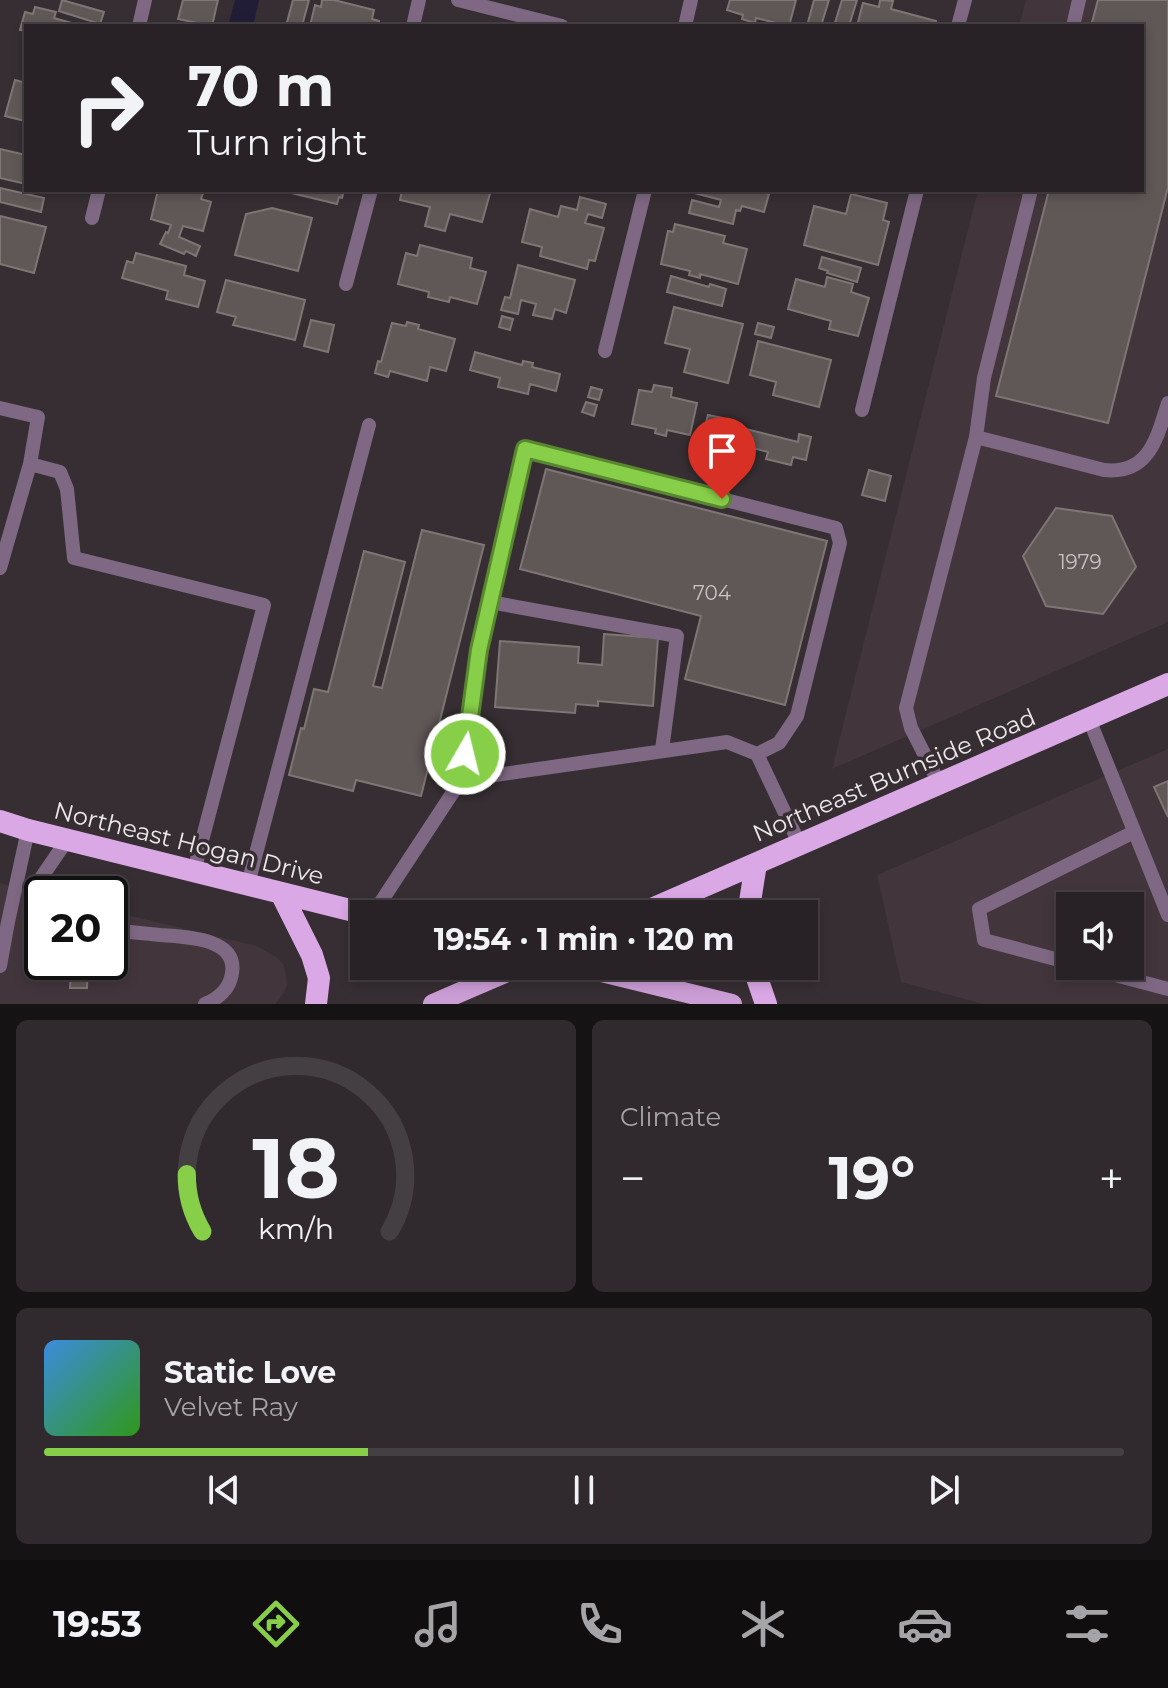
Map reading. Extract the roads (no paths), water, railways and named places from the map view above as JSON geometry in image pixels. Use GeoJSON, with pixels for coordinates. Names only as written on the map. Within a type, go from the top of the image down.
{"type":"FeatureCollection","features":[{"type":"Feature","properties":{"kind":"highway","name":"Northeast Burnside Road"},"geometry":{"type":"LineString","coordinates":[[672,900],[1168,684]]}},
{"type":"Feature","properties":{"kind":"highway","name":"Northeast Hogan Drive"},"geometry":{"type":"LineString","coordinates":[[0,821],[350,910]]}},
{"type":"Feature","properties":{"kind":"highway"},"geometry":{"type":"LineString","coordinates":[[750,900],[756,864]]}},
{"type":"Feature","properties":{"kind":"highway"},"geometry":{"type":"LineString","coordinates":[[281,893],[312,955],[319,978],[316,1004]]}},
{"type":"Feature","properties":{"kind":"highway"},"geometry":{"type":"LineString","coordinates":[[758,980],[766,1004]]}},
{"type":"Feature","properties":{"kind":"main road"},"geometry":{"type":"LineString","coordinates":[[433,1004],[489,980]]}},
{"type":"Feature","properties":{"kind":"main road"},"geometry":{"type":"LineString","coordinates":[[634,980],[732,1004]]}},
{"type":"Feature","properties":{"kind":"lane"},"geometry":{"type":"LineString","coordinates":[[139,24],[145,0]]}},
{"type":"Feature","properties":{"kind":"lane"},"geometry":{"type":"LineString","coordinates":[[413,24],[419,0]]}},
{"type":"Feature","properties":{"kind":"lane"},"geometry":{"type":"LineString","coordinates":[[458,0],[554,24]]}},
{"type":"Feature","properties":{"kind":"lane"},"geometry":{"type":"LineString","coordinates":[[685,24],[691,0]]}},
{"type":"Feature","properties":{"kind":"lane"},"geometry":{"type":"LineString","coordinates":[[959,24],[965,0]]}},
{"type":"Feature","properties":{"kind":"lane"},"geometry":{"type":"LineString","coordinates":[[1073,24],[1079,0]]}},
{"type":"Feature","properties":{"kind":"lane"},"geometry":{"type":"LineString","coordinates":[[92,218],[98,192]]}},
{"type":"Feature","properties":{"kind":"lane"},"geometry":{"type":"LineString","coordinates":[[346,284],[370,192]]}},
{"type":"Feature","properties":{"kind":"lane"},"geometry":{"type":"LineString","coordinates":[[605,351],[645,192]]}},
{"type":"Feature","properties":{"kind":"lane"},"geometry":{"type":"LineString","coordinates":[[862,410],[916,192]]}},
{"type":"Feature","properties":{"kind":"lane"},"geometry":{"type":"LineString","coordinates":[[940,785],[911,728],[906,708],[976,437],[984,378],[1030,192]]}},
{"type":"Feature","properties":{"kind":"lane"},"geometry":{"type":"LineString","coordinates":[[976,437],[1120,472],[1136,466],[1156,443],[1168,403]]}},
{"type":"Feature","properties":{"kind":"lane"},"geometry":{"type":"LineString","coordinates":[[0,408],[38,417],[30,464],[0,568]]}},
{"type":"Feature","properties":{"kind":"lane"},"geometry":{"type":"LineString","coordinates":[[248,884],[369,425]]}},
{"type":"Feature","properties":{"kind":"lane"},"geometry":{"type":"LineString","coordinates":[[382,900],[461,780],[479,650],[525,449],[836,528],[840,543],[797,716],[779,743],[757,754]]}},
{"type":"Feature","properties":{"kind":"lane"},"geometry":{"type":"LineString","coordinates":[[30,464],[60,472],[67,489],[74,558],[264,605],[194,871]]}},
{"type":"Feature","properties":{"kind":"lane"},"geometry":{"type":"LineString","coordinates":[[490,602],[677,636],[662,750]]}},
{"type":"Feature","properties":{"kind":"lane"},"geometry":{"type":"LineString","coordinates":[[1089,719],[1168,915]]}},
{"type":"Feature","properties":{"kind":"lane"},"geometry":{"type":"LineString","coordinates":[[461,780],[727,742],[757,754],[800,845]]}},
{"type":"Feature","properties":{"kind":"lane"},"geometry":{"type":"LineString","coordinates":[[0,966],[28,830]]}},
{"type":"Feature","properties":{"kind":"lane"},"geometry":{"type":"LineString","coordinates":[[1056,959],[984,940],[979,909],[1134,832]]}},
{"type":"Feature","properties":{"kind":"lane"},"geometry":{"type":"LineString","coordinates":[[42,876],[67,840]]}},
{"type":"Feature","properties":{"kind":"lane"},"geometry":{"type":"LineString","coordinates":[[8,922],[24,923]]}},
{"type":"Feature","properties":{"kind":"lane"},"geometry":{"type":"LineString","coordinates":[[128,932],[198,939],[222,949],[230,957],[233,968],[231,981],[216,1000],[205,1004]]}},
{"type":"Feature","properties":{"kind":"lane"},"geometry":{"type":"LineString","coordinates":[[1134,980],[1168,989]]}}]}
